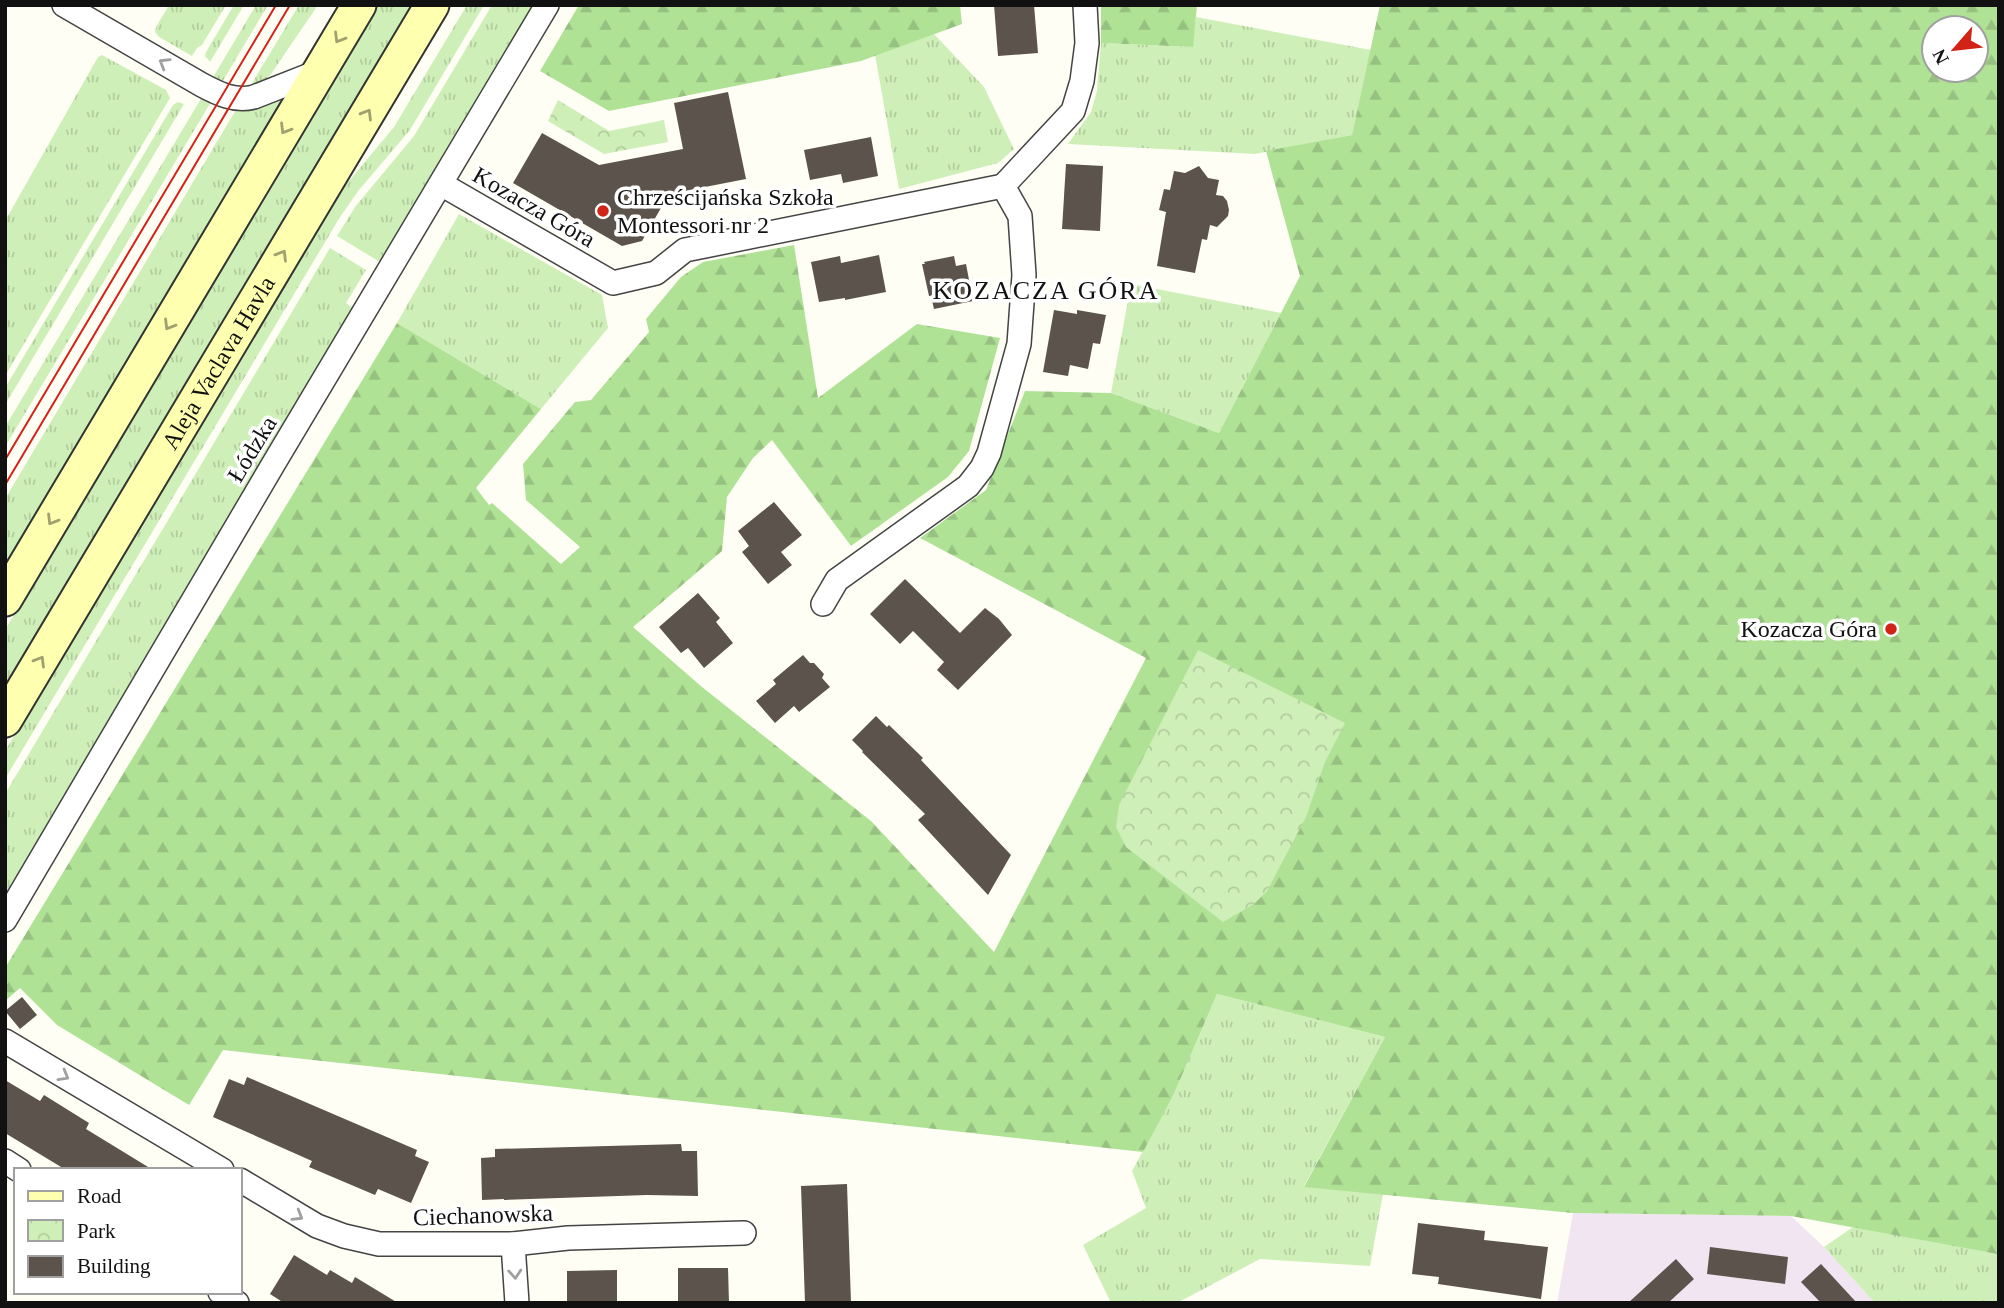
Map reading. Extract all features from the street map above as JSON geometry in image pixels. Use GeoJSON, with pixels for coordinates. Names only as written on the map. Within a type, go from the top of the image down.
{"type":"FeatureCollection","features":[{"type":"Feature","properties":{"kind":"main road"},"geometry":{"type":"LineString","coordinates":[[5,599],[359,5]]}},
{"type":"Feature","properties":{"kind":"main road","name":"Aleja Vaclava Havla"},"geometry":{"type":"LineString","coordinates":[[5,720],[432,5]]}},
{"type":"Feature","properties":{"kind":"street"},"geometry":{"type":"LineString","coordinates":[[64,5],[223,95],[244,100],[320,71]]}},
{"type":"Feature","properties":{"kind":"street","name":"Łódzka"},"geometry":{"type":"LineString","coordinates":[[5,920],[547,5]]}},
{"type":"Feature","properties":{"kind":"street"},"geometry":{"type":"LineString","coordinates":[[823,604],[837,580],[968,486],[982,468],[1019,344],[1024,275],[1020,216],[1003,186],[1073,111],[1082,81],[1087,43],[1085,5]]}},
{"type":"Feature","properties":{"kind":"street","name":"Kozacza Góra"},"geometry":{"type":"LineString","coordinates":[[441,184],[613,283],[656,273],[685,250],[1003,186]]}},
{"type":"Feature","properties":{"kind":"street"},"geometry":{"type":"LineString","coordinates":[[5,1041],[219,1168]]}},
{"type":"Feature","properties":{"kind":"street","name":"Ciechanowska"},"geometry":{"type":"LineString","coordinates":[[242,1181],[317,1226],[349,1238],[379,1244],[513,1244],[568,1237],[744,1233]]}},
{"type":"Feature","properties":{"kind":"street"},"geometry":{"type":"LineString","coordinates":[[513,1244],[517,1303]]}},
{"type":"Feature","properties":{"kind":"shaded area"},"geometry":{"type":"Polygon","coordinates":[[[1573,1213],[1791,1216],[1824,1247],[1875,1303],[1557,1303],[1573,1213]]]}},
{"type":"Feature","properties":{"kind":"green space"},"geometry":{"type":"Polygon","coordinates":[[[169,5],[226,5],[202,45],[192,56],[155,32],[169,5]]]}},
{"type":"Feature","properties":{"kind":"green space"},"geometry":{"type":"Polygon","coordinates":[[[234,5],[244,5],[210,62],[205,56],[206,52],[234,5]]]}},
{"type":"Feature","properties":{"kind":"green space"},"geometry":{"type":"Polygon","coordinates":[[[256,5],[268,5],[221,84],[212,79],[256,5]]]}},
{"type":"Feature","properties":{"kind":"green space"},"geometry":{"type":"Polygon","coordinates":[[[299,5],[318,5],[271,74],[264,81],[249,88],[299,5]]]}},
{"type":"Feature","properties":{"kind":"green space"},"geometry":{"type":"Polygon","coordinates":[[[377,5],[413,5],[5,689],[5,630],[377,5]]]}},
{"type":"Feature","properties":{"kind":"green space"},"geometry":{"type":"Polygon","coordinates":[[[467,5],[484,5],[410,130],[359,190],[340,217],[5,779],[5,751],[334,199],[394,127],[467,5]]]}},
{"type":"Feature","properties":{"kind":"green space"},"geometry":{"type":"Polygon","coordinates":[[[492,5],[533,5],[380,262],[337,236],[355,207],[414,136],[492,5]]]}},
{"type":"Feature","properties":{"kind":"green space"},"geometry":{"type":"Polygon","coordinates":[[[579,5],[960,5],[962,24],[861,61],[609,111],[540,71],[579,5]]]}},
{"type":"Feature","properties":{"kind":"green space"},"geometry":{"type":"Polygon","coordinates":[[[1101,5],[1197,5],[1193,47],[1101,43],[1101,5]]]}},
{"type":"Feature","properties":{"kind":"green space"},"geometry":{"type":"Polygon","coordinates":[[[1380,5],[1999,5],[1997,1254],[1791,1216],[1572,1213],[1304,1187],[1385,1037],[1217,994],[1173,1096],[1143,1152],[223,1050],[189,1105],[57,1025],[20,988],[5,1001],[5,968],[397,323],[541,409],[476,488],[489,505],[492,503],[561,564],[580,547],[526,500],[523,464],[575,402],[591,400],[649,332],[646,319],[681,277],[703,262],[794,245],[818,398],[917,324],[1000,338],[969,451],[948,477],[851,546],[772,440],[753,458],[727,497],[722,551],[633,627],[702,687],[871,821],[994,952],[1146,658],[920,538],[986,490],[1025,391],[1111,393],[1219,433],[1300,276],[1266,151],[1352,135],[1380,5]]]}},
{"type":"Feature","properties":{"kind":"green space"},"geometry":{"type":"Polygon","coordinates":[[[1196,17],[1371,50],[1352,135],[1255,154],[1068,144],[1091,112],[1097,91],[1101,43],[1192,47],[1196,17]]]}},
{"type":"Feature","properties":{"kind":"green space"},"geometry":{"type":"Polygon","coordinates":[[[934,34],[984,87],[1014,149],[998,163],[899,189],[875,55],[934,34]]]}},
{"type":"Feature","properties":{"kind":"green space"},"geometry":{"type":"Polygon","coordinates":[[[102,55],[166,90],[170,98],[5,376],[5,221],[98,57],[102,55]]]}},
{"type":"Feature","properties":{"kind":"green space"},"geometry":{"type":"Polygon","coordinates":[[[288,93],[5,568],[5,499],[237,108],[288,93]]]}},
{"type":"Feature","properties":{"kind":"green space"},"geometry":{"type":"Polygon","coordinates":[[[202,97],[211,102],[5,447],[5,427],[202,97]]]}},
{"type":"Feature","properties":{"kind":"green space"},"geometry":{"type":"Polygon","coordinates":[[[558,100],[609,131],[664,120],[668,142],[604,154],[548,121],[558,100]]]}},
{"type":"Feature","properties":{"kind":"green space"},"geometry":{"type":"Polygon","coordinates":[[[178,102],[184,104],[5,405],[5,388],[173,105],[178,102]]]}},
{"type":"Feature","properties":{"kind":"green space"},"geometry":{"type":"Polygon","coordinates":[[[459,214],[602,295],[608,328],[541,409],[397,323],[459,214]]]}},
{"type":"Feature","properties":{"kind":"green space"},"geometry":{"type":"Polygon","coordinates":[[[330,248],[366,270],[346,303],[353,308],[5,894],[5,794],[330,248]]]}},
{"type":"Feature","properties":{"kind":"green space"},"geometry":{"type":"Polygon","coordinates":[[[1131,284],[1281,313],[1219,433],[1111,393],[1131,284]]]}},
{"type":"Feature","properties":{"kind":"green space"},"geometry":{"type":"Polygon","coordinates":[[[1198,650],[1345,723],[1325,762],[1306,817],[1267,891],[1254,904],[1223,922],[1126,847],[1116,827],[1119,805],[1198,650]]]}},
{"type":"Feature","properties":{"kind":"green space"},"geometry":{"type":"Polygon","coordinates":[[[1217,994],[1385,1037],[1304,1186],[1383,1194],[1370,1266],[1260,1259],[1177,1303],[1111,1303],[1083,1245],[1146,1208],[1132,1171],[1173,1096],[1217,994]]]}},
{"type":"Feature","properties":{"kind":"green space"},"geometry":{"type":"Polygon","coordinates":[[[1853,1227],[1997,1254],[1999,1252],[1999,1303],[1875,1303],[1824,1247],[1853,1227]]]}},
{"type":"Feature","properties":{"kind":"building"},"geometry":{"type":"Polygon","coordinates":[[[994,5],[1034,5],[1038,53],[998,56],[994,5]]]}},
{"type":"Feature","properties":{"kind":"building"},"geometry":{"type":"Polygon","coordinates":[[[728,92],[746,179],[669,194],[642,241],[622,246],[513,183],[542,133],[599,165],[683,149],[674,103],[728,92]]]}},
{"type":"Feature","properties":{"kind":"building"},"geometry":{"type":"Polygon","coordinates":[[[871,137],[878,176],[843,183],[841,174],[810,180],[804,150],[871,137]]]}},
{"type":"Feature","properties":{"kind":"building"},"geometry":{"type":"Polygon","coordinates":[[[1066,164],[1103,166],[1100,231],[1062,229],[1066,164]]]}},
{"type":"Feature","properties":{"kind":"building"},"geometry":{"type":"Polygon","coordinates":[[[1199,166],[1208,178],[1219,180],[1216,195],[1223,196],[1227,201],[1228,216],[1217,227],[1210,225],[1207,240],[1202,239],[1195,273],[1157,266],[1166,212],[1159,210],[1164,189],[1170,190],[1174,171],[1185,173],[1199,166]]]}},
{"type":"Feature","properties":{"kind":"building"},"geometry":{"type":"Polygon","coordinates":[[[879,255],[886,292],[819,302],[811,262],[840,256],[841,263],[879,255]]]}},
{"type":"Feature","properties":{"kind":"building"},"geometry":{"type":"Polygon","coordinates":[[[954,256],[956,266],[966,264],[973,301],[934,309],[922,264],[954,256]]]}},
{"type":"Feature","properties":{"kind":"building"},"geometry":{"type":"Polygon","coordinates":[[[1054,310],[1077,314],[1077,310],[1106,315],[1100,344],[1093,343],[1088,369],[1070,365],[1068,376],[1043,372],[1054,310]]]}},
{"type":"Feature","properties":{"kind":"building"},"geometry":{"type":"Polygon","coordinates":[[[774,502],[802,535],[781,552],[792,565],[768,584],[742,552],[749,546],[738,531],[774,502]]]}},
{"type":"Feature","properties":{"kind":"building"},"geometry":{"type":"Polygon","coordinates":[[[905,579],[960,633],[985,608],[999,619],[1012,635],[958,690],[937,670],[944,662],[913,631],[900,644],[870,614],[905,579]]]}},
{"type":"Feature","properties":{"kind":"building"},"geometry":{"type":"Polygon","coordinates":[[[698,593],[720,618],[716,622],[733,643],[704,668],[688,648],[681,653],[659,627],[698,593]]]}},
{"type":"Feature","properties":{"kind":"building"},"geometry":{"type":"Polygon","coordinates":[[[803,655],[824,674],[822,678],[830,687],[799,712],[794,706],[775,723],[756,701],[776,684],[773,680],[803,655]]]}},
{"type":"Feature","properties":{"kind":"building"},"geometry":{"type":"Polygon","coordinates":[[[876,716],[923,758],[921,760],[1011,855],[988,895],[918,820],[925,814],[852,740],[876,716]]]}},
{"type":"Feature","properties":{"kind":"building"},"geometry":{"type":"Polygon","coordinates":[[[22,997],[37,1015],[20,1029],[5,1011],[22,997]]]}},
{"type":"Feature","properties":{"kind":"building"},"geometry":{"type":"Polygon","coordinates":[[[247,1077],[417,1150],[415,1156],[429,1162],[411,1203],[378,1189],[375,1195],[309,1167],[312,1161],[213,1117],[229,1079],[244,1085],[247,1077]]]}},
{"type":"Feature","properties":{"kind":"building"},"geometry":{"type":"Polygon","coordinates":[[[5,1080],[40,1101],[44,1095],[89,1123],[86,1129],[150,1168],[63,1168],[5,1133],[5,1080]]]}},
{"type":"Feature","properties":{"kind":"building"},"geometry":{"type":"Polygon","coordinates":[[[681,1144],[682,1151],[697,1151],[698,1196],[482,1200],[481,1158],[495,1157],[495,1149],[681,1144]]]}},
{"type":"Feature","properties":{"kind":"building"},"geometry":{"type":"Polygon","coordinates":[[[847,1184],[851,1303],[805,1303],[801,1186],[847,1184]]]}},
{"type":"Feature","properties":{"kind":"building"},"geometry":{"type":"Polygon","coordinates":[[[1418,1223],[1485,1231],[1484,1240],[1548,1247],[1541,1299],[1438,1284],[1439,1277],[1412,1274],[1418,1223]]]}},
{"type":"Feature","properties":{"kind":"building"},"geometry":{"type":"Polygon","coordinates":[[[1710,1247],[1788,1257],[1785,1284],[1707,1274],[1710,1247]]]}},
{"type":"Feature","properties":{"kind":"building"},"geometry":{"type":"Polygon","coordinates":[[[294,1255],[327,1275],[330,1270],[352,1283],[355,1277],[398,1303],[284,1303],[270,1294],[294,1255]]]}},
{"type":"Feature","properties":{"kind":"building"},"geometry":{"type":"Polygon","coordinates":[[[1676,1259],[1694,1279],[1668,1303],[1628,1303],[1676,1259]]]}},
{"type":"Feature","properties":{"kind":"building"},"geometry":{"type":"Polygon","coordinates":[[[1821,1264],[1857,1303],[1821,1303],[1801,1282],[1821,1264]]]}},
{"type":"Feature","properties":{"kind":"building"},"geometry":{"type":"Polygon","coordinates":[[[678,1268],[728,1268],[729,1303],[678,1303],[678,1268]]]}},
{"type":"Feature","properties":{"kind":"building"},"geometry":{"type":"Polygon","coordinates":[[[617,1270],[617,1303],[567,1303],[567,1271],[617,1270]]]}},
{"type":"Feature","properties":{"kind":"tram line"},"geometry":{"type":"LineString","coordinates":[[5,460],[276,5]]}},
{"type":"Feature","properties":{"kind":"tram line"},"geometry":{"type":"LineString","coordinates":[[5,485],[290,5]]}},
{"type":"Feature","properties":{"kind":"place","name":"Chrześcijańska Szkoła Montessori nr 2"},"geometry":{"type":"Point","coordinates":[603,211]}},
{"type":"Feature","properties":{"kind":"place","name":"Kozacza Góra"},"geometry":{"type":"Point","coordinates":[1891,629]}},
{"type":"Feature","properties":{"kind":"district","name":"KOZACZA GÓRA"},"geometry":{"type":"Point","coordinates":[1046,290]}}]}
